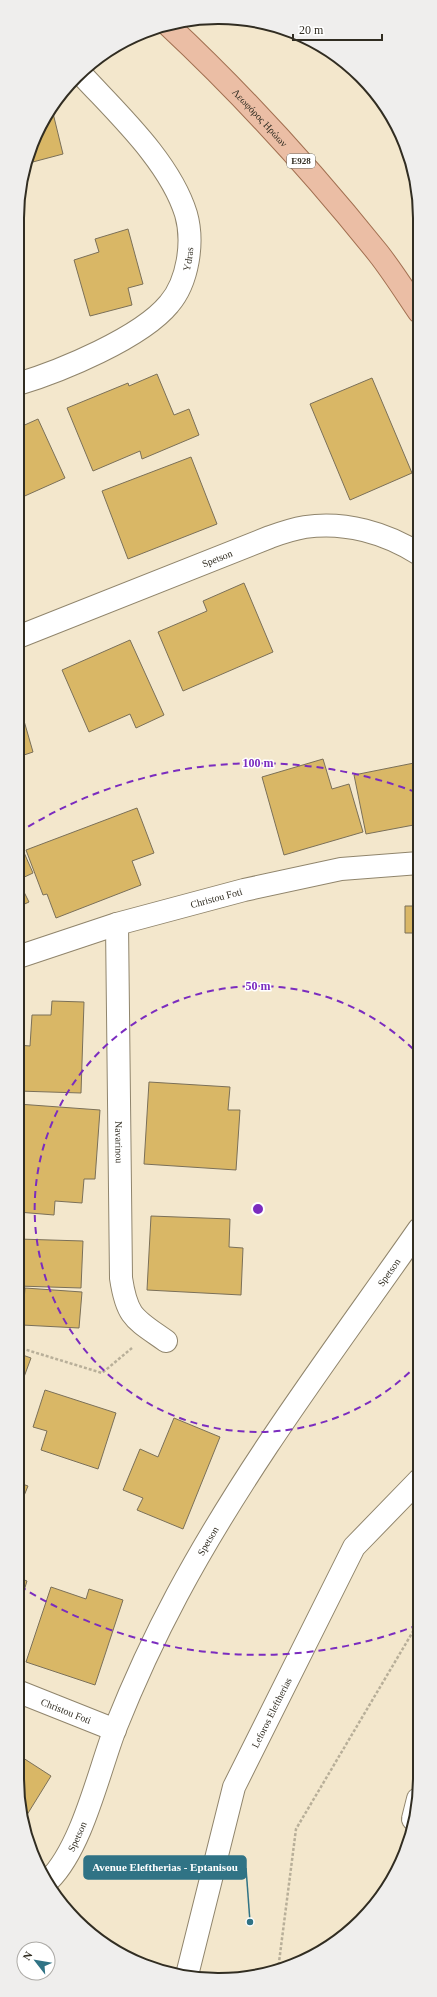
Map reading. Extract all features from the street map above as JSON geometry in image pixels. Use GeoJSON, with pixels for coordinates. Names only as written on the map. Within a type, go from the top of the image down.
{"type":"FeatureCollection","features":[{"type":"Feature","properties":{"kind":"main road","name":"Λεωφόρος Ηρώων"},"geometry":{"type":"LineString","coordinates":[[173,30],[208,62],[302,162],[379,254],[413,302]]}},
{"type":"Feature","properties":{"kind":"street","name":"Ydras"},"geometry":{"type":"LineString","coordinates":[[24,382],[88,357],[136,331],[152,320],[170,303],[181,285],[188,259],[189,237],[186,215],[170,181],[147,147],[84,78]]}},
{"type":"Feature","properties":{"kind":"street","name":"Spetson"},"geometry":{"type":"LineString","coordinates":[[24,635],[270,536],[305,527],[340,525],[374,533],[402,543],[413,550]]}},
{"type":"Feature","properties":{"kind":"street","name":"Christou Foti"},"geometry":{"type":"LineString","coordinates":[[24,955],[117,924],[244,890],[341,869],[413,863]]}},
{"type":"Feature","properties":{"kind":"street","name":"Navarinou"},"geometry":{"type":"LineString","coordinates":[[117,924],[121,1278],[128,1309],[137,1320],[159,1336]]}},
{"type":"Feature","properties":{"kind":"street","name":"Spetson"},"geometry":{"type":"LineString","coordinates":[[51,1878],[56,1873],[75,1842],[115,1730],[143,1664],[176,1596],[217,1524],[261,1454],[413,1238]]}},
{"type":"Feature","properties":{"kind":"street","name":"Leforos Eleftherias"},"geometry":{"type":"LineString","coordinates":[[187,1970],[234,1787],[354,1547],[413,1486]]}},
{"type":"Feature","properties":{"kind":"street","name":"Christou Foti"},"geometry":{"type":"LineString","coordinates":[[24,1694],[115,1730]]}},
{"type":"Feature","properties":{"kind":"path"},"geometry":{"type":"LineString","coordinates":[[24,1349],[102,1374],[159,1336]]}},
{"type":"Feature","properties":{"kind":"path"},"geometry":{"type":"LineString","coordinates":[[279,1964],[296,1829],[413,1632]]}},
{"type":"Feature","properties":{"kind":"building"},"geometry":{"type":"Polygon","coordinates":[[[54,115],[63,154],[32,162],[44,132],[54,115]]]}},
{"type":"Feature","properties":{"kind":"building"},"geometry":{"type":"Polygon","coordinates":[[[128,229],[143,284],[128,288],[132,305],[90,316],[74,260],[99,252],[95,239],[128,229]]]}},
{"type":"Feature","properties":{"kind":"building"},"geometry":{"type":"Polygon","coordinates":[[[157,374],[174,415],[189,409],[199,435],[142,459],[140,451],[93,471],[67,408],[128,383],[129,386],[157,374]]]}},
{"type":"Feature","properties":{"kind":"building"},"geometry":{"type":"Polygon","coordinates":[[[372,378],[412,473],[350,500],[310,404],[372,378]]]}},
{"type":"Feature","properties":{"kind":"building"},"geometry":{"type":"Polygon","coordinates":[[[38,419],[65,478],[24,496],[24,425],[38,419]]]}},
{"type":"Feature","properties":{"kind":"building"},"geometry":{"type":"Polygon","coordinates":[[[191,457],[217,524],[128,559],[102,491],[191,457]]]}},
{"type":"Feature","properties":{"kind":"building"},"geometry":{"type":"Polygon","coordinates":[[[244,583],[273,652],[183,691],[158,632],[207,611],[203,601],[244,583]]]}},
{"type":"Feature","properties":{"kind":"building"},"geometry":{"type":"Polygon","coordinates":[[[130,640],[164,715],[136,728],[130,714],[89,732],[62,670],[130,640]]]}},
{"type":"Feature","properties":{"kind":"building"},"geometry":{"type":"Polygon","coordinates":[[[24,721],[33,752],[24,755],[24,721]]]}},
{"type":"Feature","properties":{"kind":"building"},"geometry":{"type":"Polygon","coordinates":[[[323,759],[332,789],[349,784],[363,832],[284,855],[262,777],[323,759]]]}},
{"type":"Feature","properties":{"kind":"building"},"geometry":{"type":"Polygon","coordinates":[[[413,763],[413,825],[366,834],[354,775],[413,763]]]}},
{"type":"Feature","properties":{"kind":"building"},"geometry":{"type":"Polygon","coordinates":[[[137,808],[154,853],[132,861],[141,885],[56,918],[47,894],[43,895],[26,850],[137,808]]]}},
{"type":"Feature","properties":{"kind":"building"},"geometry":{"type":"Polygon","coordinates":[[[24,853],[33,873],[24,877],[24,853]]]}},
{"type":"Feature","properties":{"kind":"building"},"geometry":{"type":"Polygon","coordinates":[[[24,892],[29,902],[24,904],[24,892]]]}},
{"type":"Feature","properties":{"kind":"building"},"geometry":{"type":"Polygon","coordinates":[[[405,906],[413,906],[413,933],[405,933],[405,906]]]}},
{"type":"Feature","properties":{"kind":"building"},"geometry":{"type":"Polygon","coordinates":[[[52,1001],[84,1002],[81,1093],[24,1091],[24,1046],[30,1046],[32,1015],[51,1015],[52,1001]]]}},
{"type":"Feature","properties":{"kind":"building"},"geometry":{"type":"Polygon","coordinates":[[[149,1082],[230,1087],[228,1110],[240,1110],[236,1170],[144,1164],[149,1082]]]}},
{"type":"Feature","properties":{"kind":"building"},"geometry":{"type":"Polygon","coordinates":[[[24,1104],[100,1110],[95,1179],[84,1179],[82,1203],[55,1201],[54,1215],[24,1212],[24,1104]]]}},
{"type":"Feature","properties":{"kind":"building"},"geometry":{"type":"Polygon","coordinates":[[[151,1216],[230,1219],[229,1247],[243,1248],[241,1295],[147,1290],[151,1216]]]}},
{"type":"Feature","properties":{"kind":"building"},"geometry":{"type":"Polygon","coordinates":[[[24,1239],[83,1241],[81,1288],[24,1286],[24,1239]]]}},
{"type":"Feature","properties":{"kind":"building"},"geometry":{"type":"Polygon","coordinates":[[[25,1288],[82,1292],[79,1328],[24,1325],[25,1288]]]}},
{"type":"Feature","properties":{"kind":"building"},"geometry":{"type":"Polygon","coordinates":[[[24,1356],[31,1358],[24,1377],[24,1356]]]}},
{"type":"Feature","properties":{"kind":"building"},"geometry":{"type":"Polygon","coordinates":[[[45,1390],[116,1413],[98,1469],[41,1450],[47,1431],[33,1427],[45,1390]]]}},
{"type":"Feature","properties":{"kind":"building"},"geometry":{"type":"Polygon","coordinates":[[[174,1418],[220,1437],[183,1529],[137,1510],[143,1498],[123,1490],[140,1449],[158,1457],[174,1418]]]}},
{"type":"Feature","properties":{"kind":"building"},"geometry":{"type":"Polygon","coordinates":[[[24,1485],[28,1486],[24,1496],[24,1485]]]}},
{"type":"Feature","properties":{"kind":"building"},"geometry":{"type":"Polygon","coordinates":[[[24,1580],[27,1581],[24,1591],[24,1580]]]}},
{"type":"Feature","properties":{"kind":"building"},"geometry":{"type":"Polygon","coordinates":[[[51,1587],[86,1599],[89,1589],[123,1600],[95,1685],[26,1662],[51,1587]]]}},
{"type":"Feature","properties":{"kind":"building"},"geometry":{"type":"Polygon","coordinates":[[[24,1759],[51,1776],[28,1814],[24,1791],[24,1759]]]}},
{"type":"Feature","properties":{"kind":"place","name":"Avenue Eleftherias - Eptanisou"},"geometry":{"type":"Point","coordinates":[250,1922]}}]}
